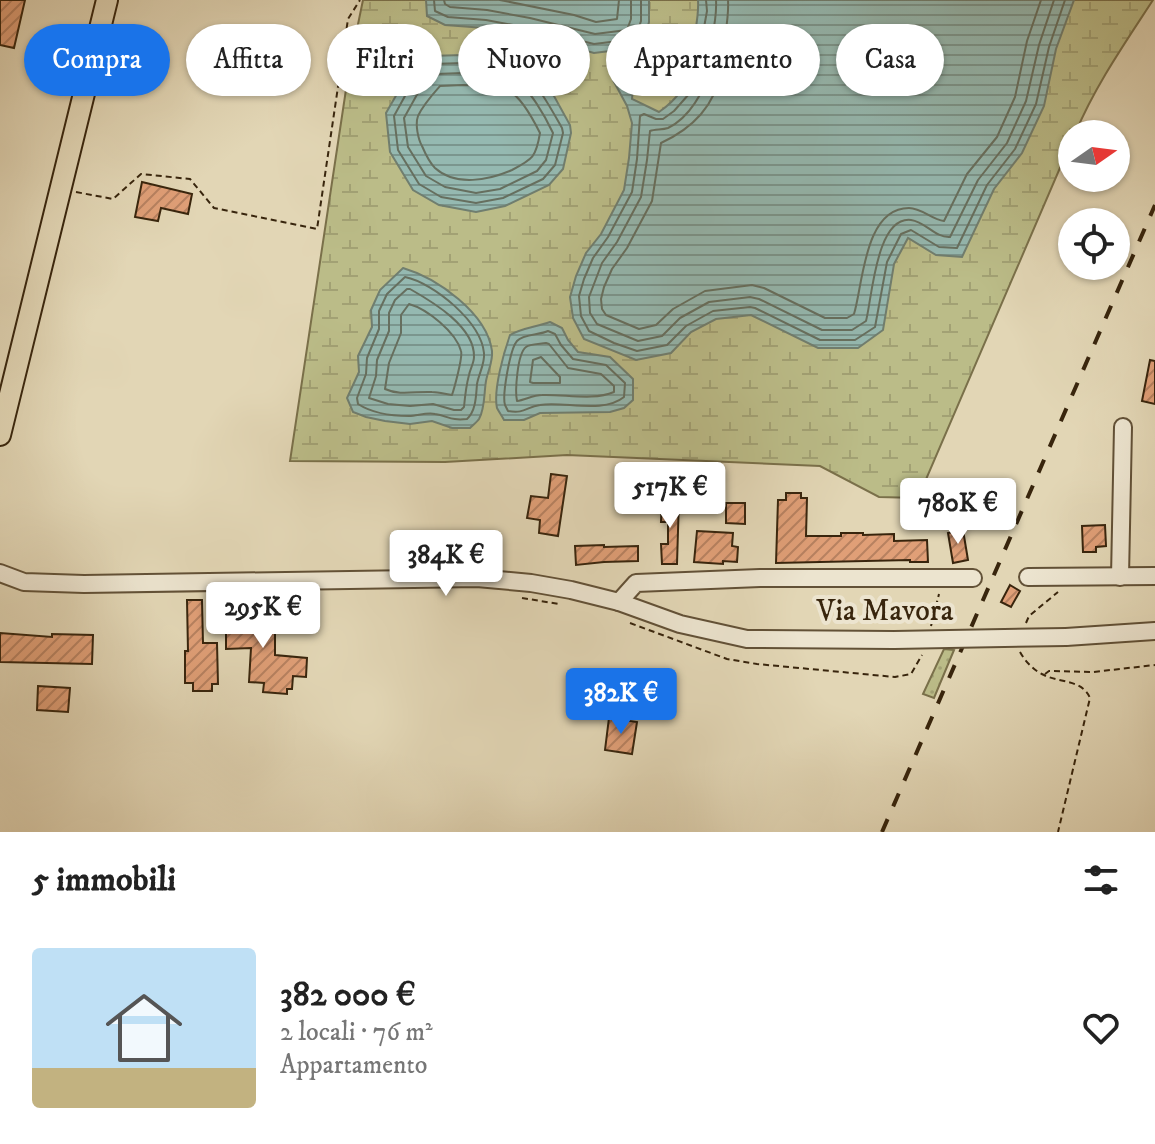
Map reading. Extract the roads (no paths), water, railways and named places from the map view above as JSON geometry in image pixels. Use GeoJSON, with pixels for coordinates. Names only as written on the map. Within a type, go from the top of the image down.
{"type":"FeatureCollection","features":[{"type":"Feature","properties":{"kind":"main road"},"geometry":{"type":"LineString","coordinates":[[0,435],[107,0]]}},
{"type":"Feature","properties":{"kind":"street"},"geometry":{"type":"LineString","coordinates":[[1120,577],[1123,427]]}},
{"type":"Feature","properties":{"kind":"street","name":"Via Mavora"},"geometry":{"type":"LineString","coordinates":[[0,573],[24,582],[86,588],[252,587],[477,578],[571,590],[619,602],[680,624],[747,639],[1066,637],[1155,631]]}},
{"type":"Feature","properties":{"kind":"street"},"geometry":{"type":"LineString","coordinates":[[1028,577],[1155,576]]}},
{"type":"Feature","properties":{"kind":"street","name":"Via Mavora"},"geometry":{"type":"LineString","coordinates":[[619,602],[636,583],[760,578],[973,578]]}},
{"type":"Feature","properties":{"kind":"water"},"geometry":{"type":"Polygon","coordinates":[[[426,0],[649,0],[648,24],[606,24],[606,52],[594,53],[590,52],[590,24],[458,26],[445,25],[427,16],[426,0]]]}},
{"type":"Feature","properties":{"kind":"water"},"geometry":{"type":"Polygon","coordinates":[[[698,0],[1074,0],[1056,49],[1044,106],[1022,153],[994,189],[962,257],[936,255],[908,238],[894,264],[883,330],[858,348],[818,348],[751,315],[716,319],[691,332],[671,353],[636,360],[584,339],[573,318],[570,297],[586,253],[601,234],[624,190],[632,123],[622,96],[632,96],[632,99],[659,112],[677,96],[820,96],[820,24],[696,24],[698,0]]]}},
{"type":"Feature","properties":{"kind":"water"},"geometry":{"type":"Polygon","coordinates":[[[458,55],[458,96],[554,96],[570,125],[571,133],[563,169],[549,185],[505,206],[476,212],[439,205],[413,190],[390,152],[386,113],[396,96],[442,96],[442,56],[458,55]]]}},
{"type":"Feature","properties":{"kind":"water"},"geometry":{"type":"Polygon","coordinates":[[[403,268],[431,280],[458,299],[481,323],[488,337],[492,355],[483,405],[479,419],[470,428],[452,428],[432,421],[410,424],[366,417],[353,412],[347,398],[359,372],[358,356],[372,327],[371,310],[380,290],[403,268]]]}},
{"type":"Feature","properties":{"kind":"water"},"geometry":{"type":"Polygon","coordinates":[[[550,322],[562,328],[578,352],[610,357],[633,379],[633,400],[624,408],[610,412],[540,413],[524,420],[504,420],[497,408],[496,391],[510,335],[550,322]]]}},
{"type":"Feature","properties":{"kind":"railway"},"geometry":{"type":"LineString","coordinates":[[882,832],[1155,205]]}}]}
